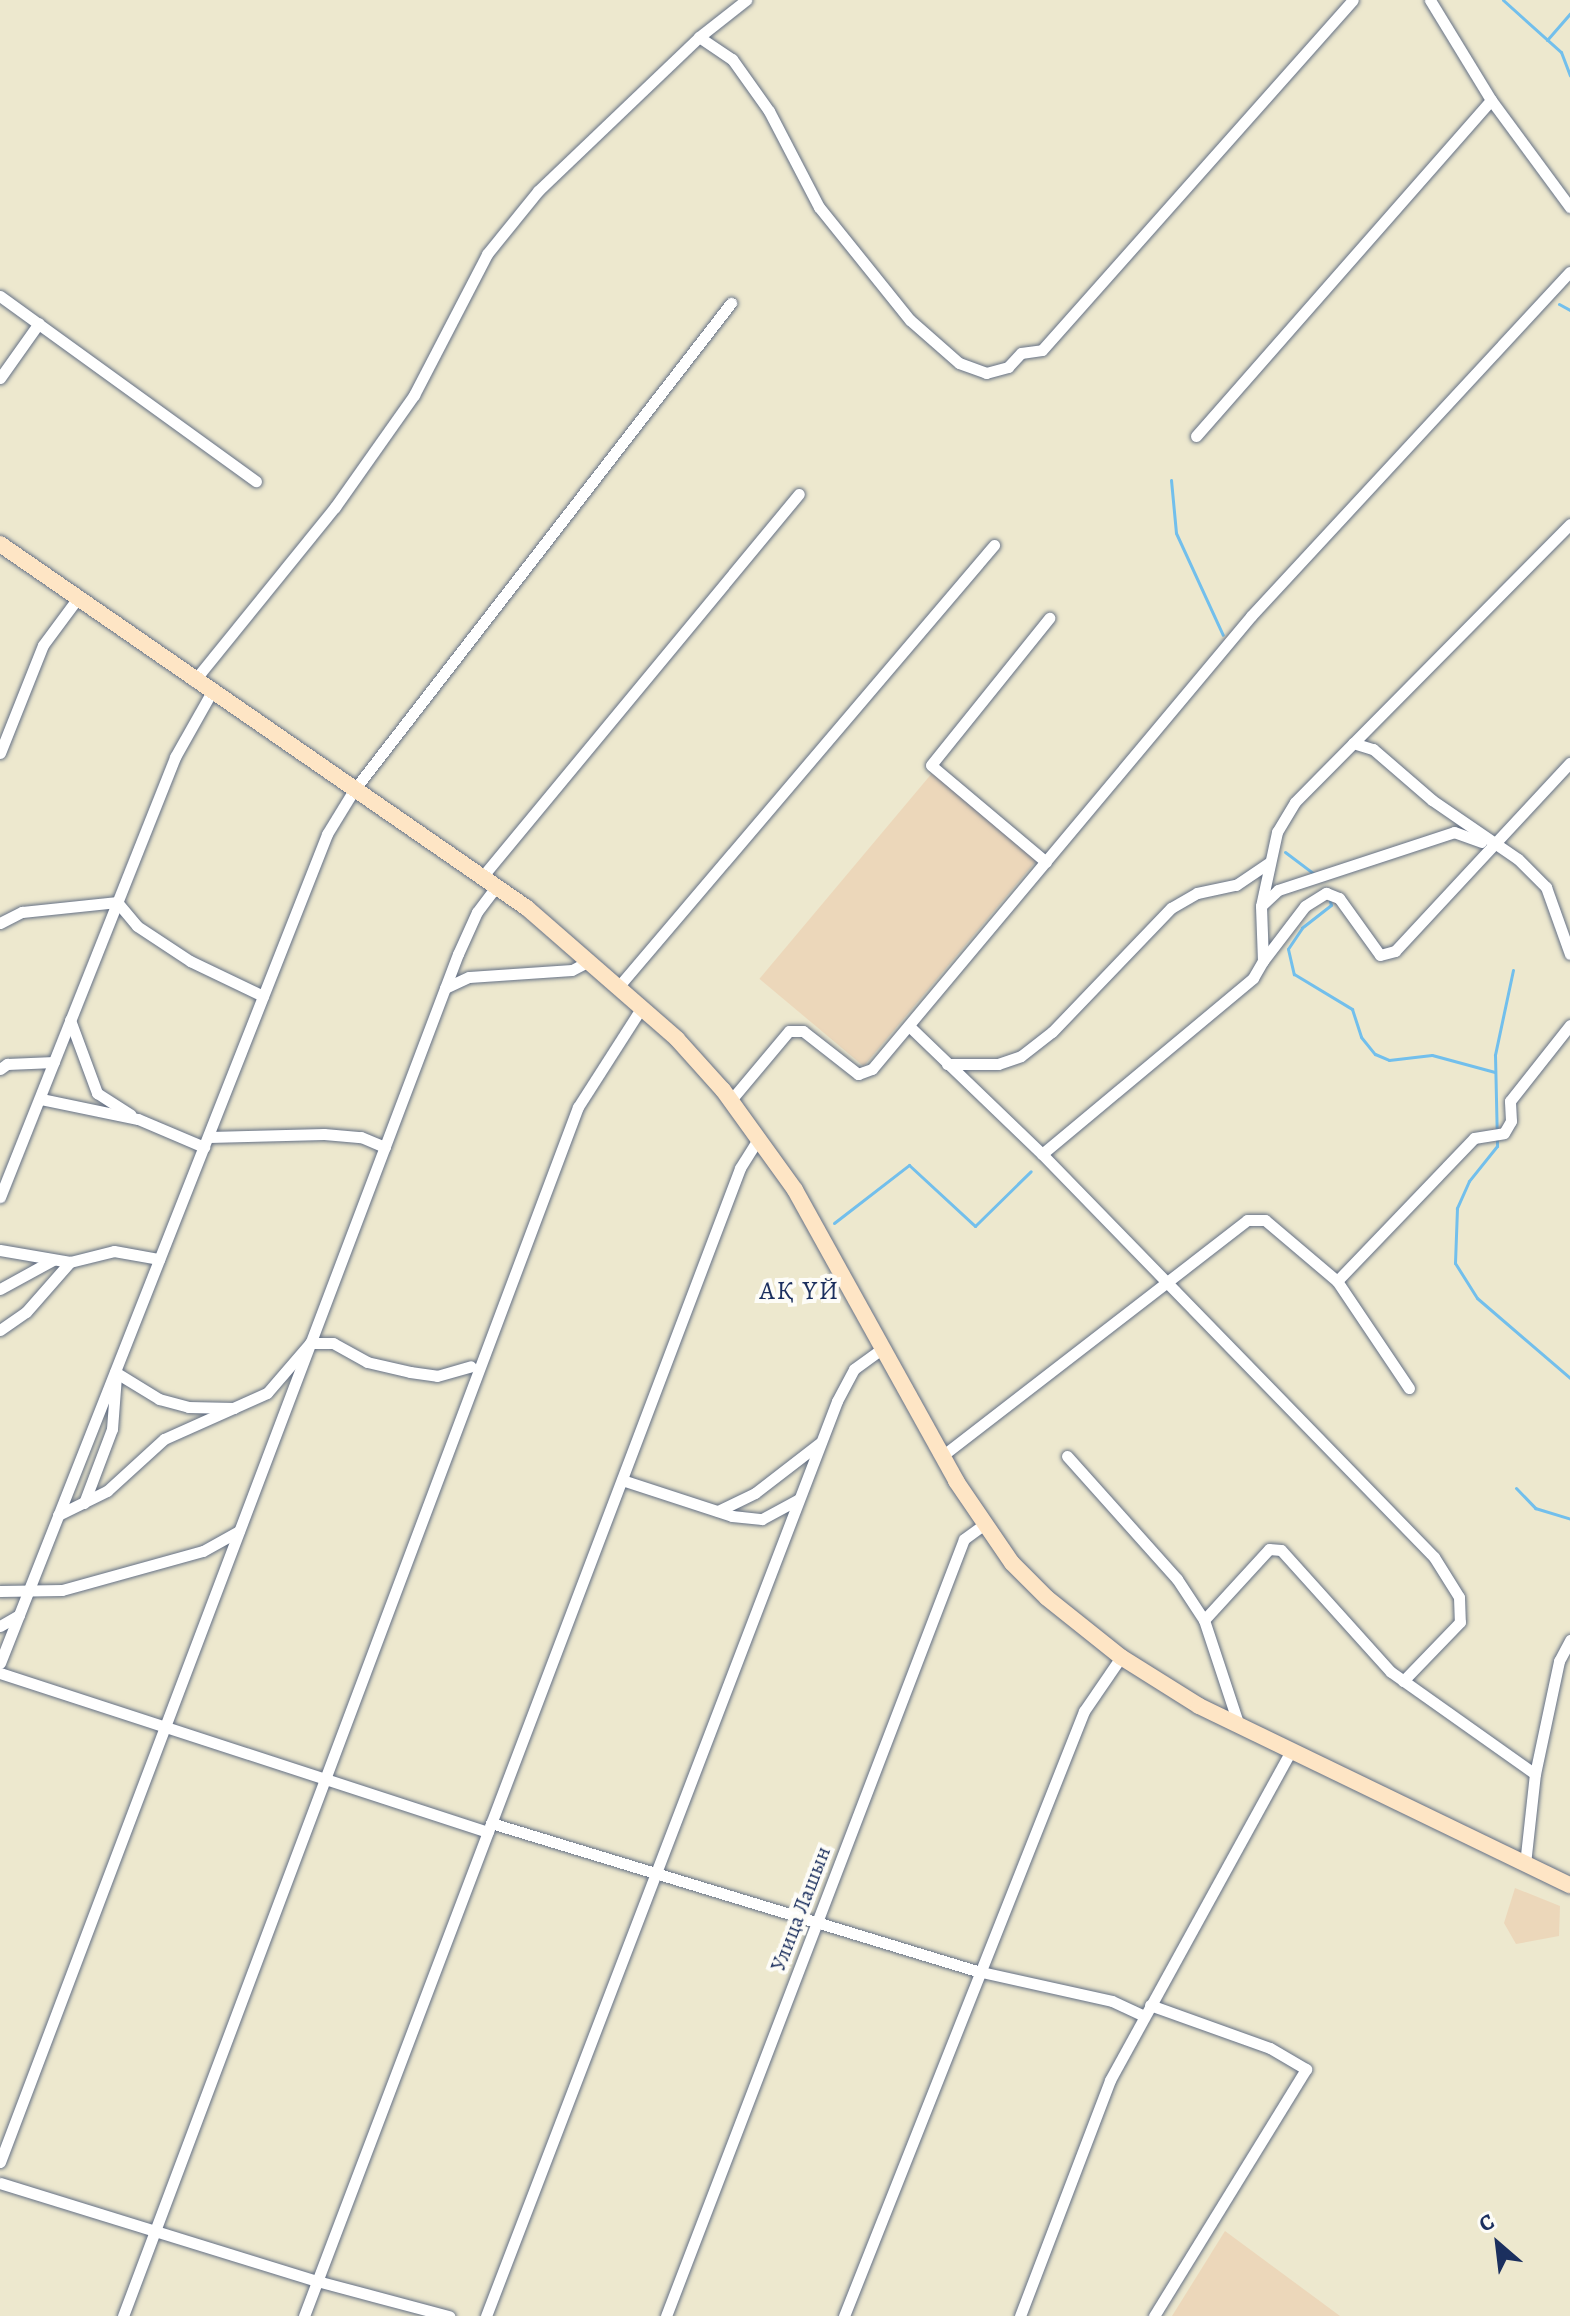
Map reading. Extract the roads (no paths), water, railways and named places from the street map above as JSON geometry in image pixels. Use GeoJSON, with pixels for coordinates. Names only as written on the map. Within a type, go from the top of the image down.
{"type":"FeatureCollection","features":[{"type":"Feature","properties":{"kind":"main road"},"geometry":{"type":"LineString","coordinates":[[0,544],[211,693],[496,887],[642,1007],[731,1100],[759,1137],[795,1190],[983,1525],[1047,1598],[1121,1657],[1239,1726],[1570,1885]]}},
{"type":"Feature","properties":{"kind":"street"},"geometry":{"type":"LineString","coordinates":[[194,681],[335,507],[414,395],[487,254],[538,191],[699,37],[746,0]]}},
{"type":"Feature","properties":{"kind":"street"},"geometry":{"type":"LineString","coordinates":[[699,37],[732,59],[769,111],[819,207],[910,320],[959,363],[986,373],[1008,367],[1021,353],[1042,350],[1353,0]]}},
{"type":"Feature","properties":{"kind":"street"},"geometry":{"type":"LineString","coordinates":[[1430,0],[1491,100],[1570,207]]}},
{"type":"Feature","properties":{"kind":"street"},"geometry":{"type":"LineString","coordinates":[[1196,436],[1491,100]]}},
{"type":"Feature","properties":{"kind":"street"},"geometry":{"type":"LineString","coordinates":[[731,1100],[789,1031],[803,1031],[858,1074],[872,1069],[1251,616],[1570,272]]}},
{"type":"Feature","properties":{"kind":"street"},"geometry":{"type":"LineString","coordinates":[[0,296],[256,481]]}},
{"type":"Feature","properties":{"kind":"street"},"geometry":{"type":"LineString","coordinates":[[0,1663],[327,834],[354,790],[731,303]]}},
{"type":"Feature","properties":{"kind":"street"},"geometry":{"type":"LineString","coordinates":[[0,378],[39,323]]}},
{"type":"Feature","properties":{"kind":"street"},"geometry":{"type":"LineString","coordinates":[[482,877],[799,494]]}},
{"type":"Feature","properties":{"kind":"street"},"geometry":{"type":"LineString","coordinates":[[1263,961],[1261,906],[1277,832],[1295,802],[1570,524]]}},
{"type":"Feature","properties":{"kind":"street"},"geometry":{"type":"LineString","coordinates":[[619,986],[994,545]]}},
{"type":"Feature","properties":{"kind":"street"},"geometry":{"type":"LineString","coordinates":[[0,753],[43,645],[77,599]]}},
{"type":"Feature","properties":{"kind":"street"},"geometry":{"type":"LineString","coordinates":[[1046,862],[931,765],[1049,618]]}},
{"type":"Feature","properties":{"kind":"street"},"geometry":{"type":"LineString","coordinates":[[0,1197],[175,757],[211,693]]}},
{"type":"Feature","properties":{"kind":"street"},"geometry":{"type":"LineString","coordinates":[[1353,743],[1373,749],[1493,846]]}},
{"type":"Feature","properties":{"kind":"street"},"geometry":{"type":"LineString","coordinates":[[1042,1154],[1253,978],[1305,906],[1326,893],[1339,898],[1380,955],[1395,951],[1570,763]]}},
{"type":"Feature","properties":{"kind":"street"},"geometry":{"type":"LineString","coordinates":[[1261,906],[1278,890],[1454,832],[1518,859],[1546,887],[1570,954]]}},
{"type":"Feature","properties":{"kind":"street"},"geometry":{"type":"LineString","coordinates":[[947,1064],[998,1064],[1021,1056],[1052,1032],[1171,908],[1197,893],[1236,885],[1270,862]]}},
{"type":"Feature","properties":{"kind":"street"},"geometry":{"type":"LineString","coordinates":[[0,2162],[445,988],[477,912],[496,887]]}},
{"type":"Feature","properties":{"kind":"street"},"geometry":{"type":"LineString","coordinates":[[117,902],[137,926],[190,961],[263,996]]}},
{"type":"Feature","properties":{"kind":"street"},"geometry":{"type":"LineString","coordinates":[[0,923],[22,912],[117,902]]}},
{"type":"Feature","properties":{"kind":"street"},"geometry":{"type":"LineString","coordinates":[[445,988],[469,977],[572,970],[589,961]]}},
{"type":"Feature","properties":{"kind":"street"},"geometry":{"type":"LineString","coordinates":[[123,2316],[578,1107],[642,1007]]}},
{"type":"Feature","properties":{"kind":"street"},"geometry":{"type":"LineString","coordinates":[[70,1020],[97,1093],[138,1119]]}},
{"type":"Feature","properties":{"kind":"street"},"geometry":{"type":"LineString","coordinates":[[1337,1281],[1474,1138],[1504,1133],[1511,1121],[1510,1101],[1570,1025]]}},
{"type":"Feature","properties":{"kind":"street"},"geometry":{"type":"LineString","coordinates":[[909,1026],[1042,1154],[1434,1557],[1459,1597],[1460,1622],[1403,1681]]}},
{"type":"Feature","properties":{"kind":"street"},"geometry":{"type":"LineString","coordinates":[[0,1069],[7,1064],[54,1062]]}},
{"type":"Feature","properties":{"kind":"street"},"geometry":{"type":"LineString","coordinates":[[41,1099],[138,1119],[207,1142],[324,1134],[361,1137],[385,1147]]}},
{"type":"Feature","properties":{"kind":"street"},"geometry":{"type":"LineString","coordinates":[[304,2316],[740,1168],[759,1137]]}},
{"type":"Feature","properties":{"kind":"street"},"geometry":{"type":"LineString","coordinates":[[0,1167],[13,1164]]}},
{"type":"Feature","properties":{"kind":"street"},"geometry":{"type":"LineString","coordinates":[[942,1456],[1247,1220],[1265,1220],[1337,1281],[1409,1388]]}},
{"type":"Feature","properties":{"kind":"street"},"geometry":{"type":"LineString","coordinates":[[0,1250],[70,1262],[114,1251],[159,1259]]}},
{"type":"Feature","properties":{"kind":"street"},"geometry":{"type":"LineString","coordinates":[[0,1289],[54,1260]]}},
{"type":"Feature","properties":{"kind":"street"},"geometry":{"type":"LineString","coordinates":[[0,1330],[26,1312],[70,1262]]}},
{"type":"Feature","properties":{"kind":"street"},"geometry":{"type":"LineString","coordinates":[[267,1393],[310,1343],[333,1343],[367,1362],[437,1376],[471,1366]]}},
{"type":"Feature","properties":{"kind":"street"},"geometry":{"type":"LineString","coordinates":[[486,2316],[821,1443],[854,1369],[883,1348]]}},
{"type":"Feature","properties":{"kind":"street"},"geometry":{"type":"LineString","coordinates":[[115,1372],[159,1399],[188,1407],[238,1408]]}},
{"type":"Feature","properties":{"kind":"street"},"geometry":{"type":"LineString","coordinates":[[84,1503],[112,1429],[115,1372]]}},
{"type":"Feature","properties":{"kind":"street"},"geometry":{"type":"LineString","coordinates":[[58,1515],[107,1491],[164,1439],[267,1393],[293,1390]]}},
{"type":"Feature","properties":{"kind":"street"},"geometry":{"type":"LineString","coordinates":[[718,1511],[755,1493],[821,1443]]}},
{"type":"Feature","properties":{"kind":"street"},"geometry":{"type":"LineString","coordinates":[[1067,1456],[1177,1579],[1204,1620],[1239,1726]]}},
{"type":"Feature","properties":{"kind":"street"},"geometry":{"type":"LineString","coordinates":[[622,1480],[718,1511],[762,1519],[799,1499]]}},
{"type":"Feature","properties":{"kind":"street","name":"Улица Лашын"},"geometry":{"type":"LineString","coordinates":[[666,2316],[964,1539],[983,1525]]}},
{"type":"Feature","properties":{"kind":"street"},"geometry":{"type":"LineString","coordinates":[[0,1591],[62,1590],[203,1551],[239,1531]]}},
{"type":"Feature","properties":{"kind":"street"},"geometry":{"type":"LineString","coordinates":[[1204,1620],[1269,1549],[1281,1550],[1308,1586],[1403,1681],[1535,1774]]}},
{"type":"Feature","properties":{"kind":"street"},"geometry":{"type":"LineString","coordinates":[[0,1626],[19,1615]]}},
{"type":"Feature","properties":{"kind":"street"},"geometry":{"type":"LineString","coordinates":[[1525,1864],[1535,1774],[1559,1661],[1570,1640]]}},
{"type":"Feature","properties":{"kind":"street"},"geometry":{"type":"LineString","coordinates":[[844,2316],[977,1971],[1084,1711],[1121,1657]]}},
{"type":"Feature","properties":{"kind":"street"},"geometry":{"type":"LineString","coordinates":[[0,1673],[327,1780],[489,1828],[655,1874],[977,1971],[1112,2001],[1270,2048],[1306,2069],[1154,2316]]}},
{"type":"Feature","properties":{"kind":"street"},"geometry":{"type":"LineString","coordinates":[[1020,2316],[1110,2080],[1291,1751]]}},
{"type":"Feature","properties":{"kind":"street"},"geometry":{"type":"LineString","coordinates":[[0,2183],[154,2233],[449,2316]]}},
{"type":"Feature","properties":{"kind":"waterway"},"geometry":{"type":"LineString","coordinates":[[1503,0],[1561,52],[1570,75]]}},
{"type":"Feature","properties":{"kind":"waterway"},"geometry":{"type":"LineString","coordinates":[[1547,40],[1570,14]]}},
{"type":"Feature","properties":{"kind":"waterway"},"geometry":{"type":"LineString","coordinates":[[1559,304],[1570,310]]}},
{"type":"Feature","properties":{"kind":"waterway"},"geometry":{"type":"LineString","coordinates":[[1171,480],[1176,533],[1223,635]]}},
{"type":"Feature","properties":{"kind":"waterway"},"geometry":{"type":"LineString","coordinates":[[1285,852],[1315,875]]}},
{"type":"Feature","properties":{"kind":"waterway"},"geometry":{"type":"LineString","coordinates":[[1329,897],[1331,905],[1302,928],[1288,949],[1294,974],[1352,1009],[1361,1037],[1375,1054],[1389,1060],[1432,1055],[1495,1072]]}},
{"type":"Feature","properties":{"kind":"waterway"},"geometry":{"type":"LineString","coordinates":[[1513,970],[1495,1055],[1497,1146],[1469,1181],[1457,1208],[1455,1263],[1477,1298],[1570,1378]]}},
{"type":"Feature","properties":{"kind":"waterway"},"geometry":{"type":"LineString","coordinates":[[834,1223],[909,1165],[975,1226],[1031,1171]]}},
{"type":"Feature","properties":{"kind":"waterway"},"geometry":{"type":"LineString","coordinates":[[1516,1488],[1535,1508],[1570,1519]]}},
{"type":"Feature","properties":{"kind":"district","name":"АҚ ҮЙ"},"geometry":{"type":"Point","coordinates":[800,1291]}}]}
